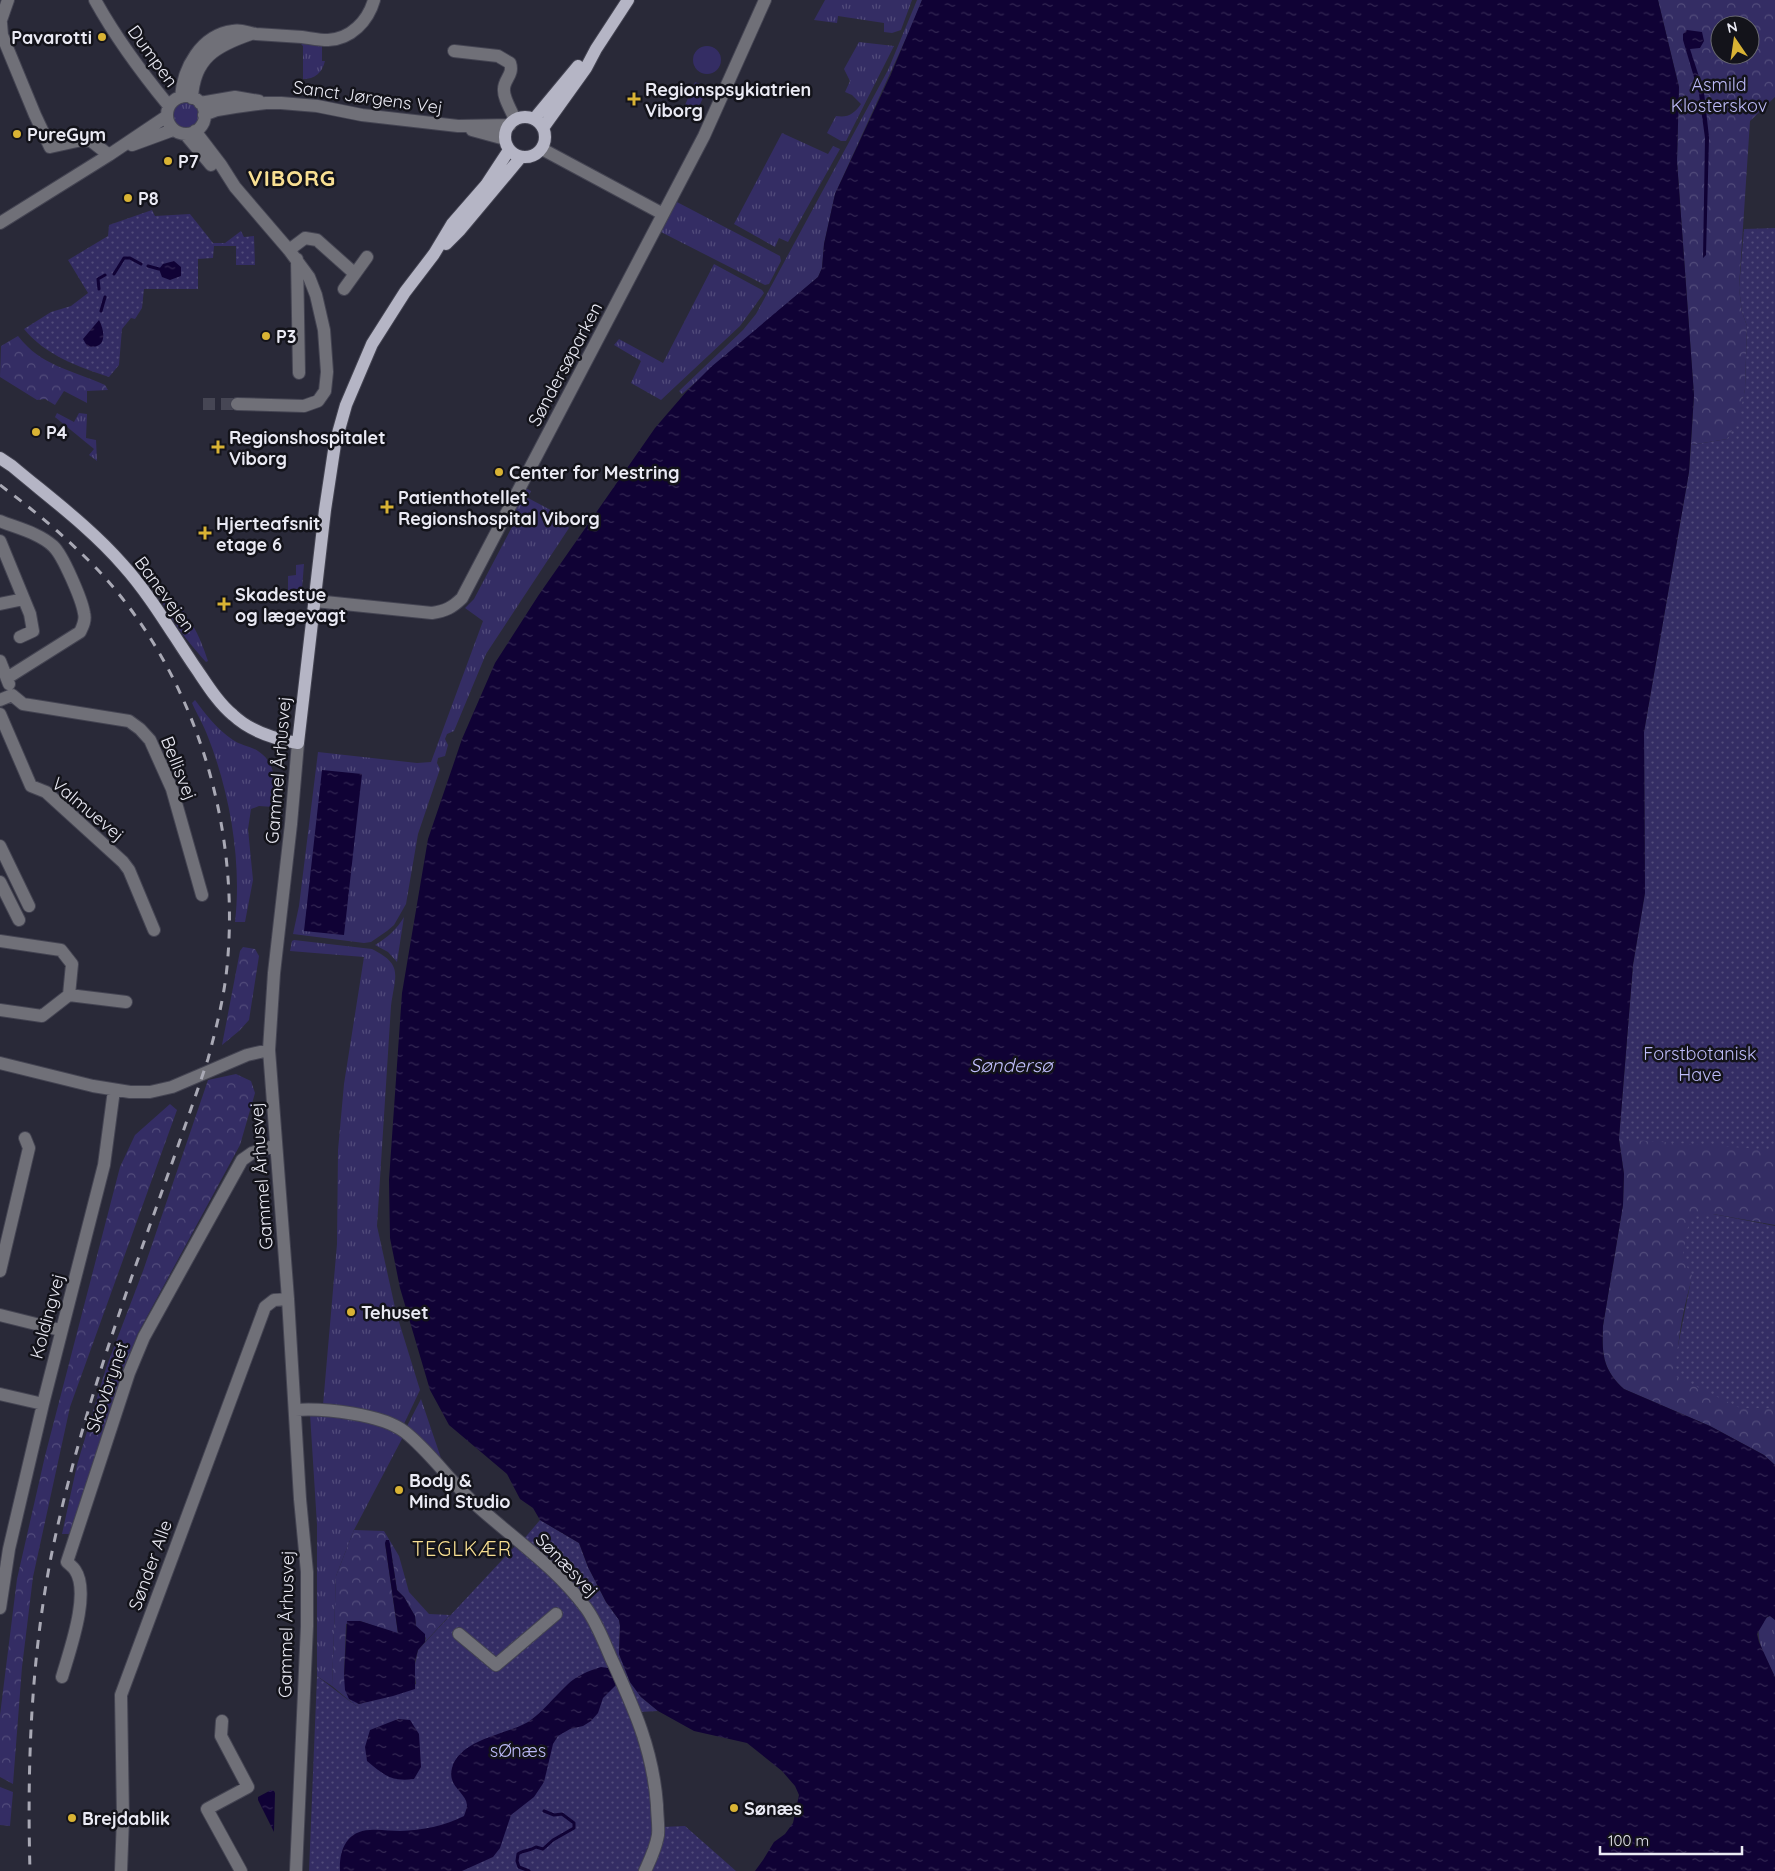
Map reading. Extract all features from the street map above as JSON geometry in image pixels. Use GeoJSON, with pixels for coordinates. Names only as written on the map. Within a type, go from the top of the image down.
{"type":"FeatureCollection","features":[{"type":"Feature","properties":{"kind":"main road"},"geometry":{"type":"LineString","coordinates":[[539,123],[586,68],[628,0]]}},
{"type":"Feature","properties":{"kind":"main road"},"geometry":{"type":"LineString","coordinates":[[528,117],[539,123],[546,136],[542,149],[533,156],[521,157],[460,230],[434,254],[452,224],[486,185],[507,144],[507,129],[513,122],[528,117]]}},
{"type":"Feature","properties":{"kind":"main road"},"geometry":{"type":"LineString","coordinates":[[507,144],[521,157]]}},
{"type":"Feature","properties":{"kind":"main road","name":"Gammel Århusvej"},"geometry":{"type":"LineString","coordinates":[[298,743],[335,444],[346,405],[372,344],[405,292],[434,254]]}},
{"type":"Feature","properties":{"kind":"main road","name":"Banevejen"},"geometry":{"type":"LineString","coordinates":[[0,458],[101,542],[115,556],[155,605],[204,680],[233,716],[252,729],[278,740],[298,743]]}},
{"type":"Feature","properties":{"kind":"street"},"geometry":{"type":"LineString","coordinates":[[8,0],[1,23],[2,35],[50,147],[82,140],[91,141],[109,155]]}},
{"type":"Feature","properties":{"kind":"street","name":"Dumpen"},"geometry":{"type":"LineString","coordinates":[[95,0],[108,24],[168,111]]}},
{"type":"Feature","properties":{"kind":"street"},"geometry":{"type":"LineString","coordinates":[[109,155],[185,132],[202,124],[204,116],[191,99],[195,74],[207,57],[224,44],[253,34],[326,40],[341,38],[356,29],[365,20],[374,0]]}},
{"type":"Feature","properties":{"kind":"street","name":"Søndersøparken"},"geometry":{"type":"LineString","coordinates":[[315,601],[432,613],[445,611],[462,598],[704,136],[765,0]]}},
{"type":"Feature","properties":{"kind":"street"},"geometry":{"type":"LineString","coordinates":[[454,51],[498,56],[510,63],[512,68],[503,92],[513,122]]}},
{"type":"Feature","properties":{"kind":"street","name":"Sanct Jørgens Vej"},"geometry":{"type":"LineString","coordinates":[[191,99],[235,97],[266,103]]}},
{"type":"Feature","properties":{"kind":"street"},"geometry":{"type":"LineString","coordinates":[[0,223],[109,155],[168,111],[176,99],[191,99]]}},
{"type":"Feature","properties":{"kind":"street","name":"Sanct Jørgens Vej"},"geometry":{"type":"LineString","coordinates":[[204,116],[217,110],[266,103],[318,106],[369,116],[465,127],[513,122]]}},
{"type":"Feature","properties":{"kind":"street"},"geometry":{"type":"LineString","coordinates":[[168,111],[170,126],[185,132],[215,169],[235,187],[293,255],[312,283],[316,295],[324,330],[327,372],[325,391],[318,400],[304,406],[237,404]]}},
{"type":"Feature","properties":{"kind":"street","name":"Sanct Jørgens Vej"},"geometry":{"type":"LineString","coordinates":[[465,127],[507,144]]}},
{"type":"Feature","properties":{"kind":"street"},"geometry":{"type":"LineString","coordinates":[[542,149],[663,214]]}},
{"type":"Feature","properties":{"kind":"street"},"geometry":{"type":"LineString","coordinates":[[299,373],[298,302],[293,255],[305,238],[317,240],[354,273]]}},
{"type":"Feature","properties":{"kind":"street"},"geometry":{"type":"LineString","coordinates":[[344,289],[367,257]]}},
{"type":"Feature","properties":{"kind":"street"},"geometry":{"type":"LineString","coordinates":[[298,302],[304,289],[312,283]]}},
{"type":"Feature","properties":{"kind":"street"},"geometry":{"type":"LineString","coordinates":[[0,521],[35,535],[53,546],[63,560],[85,614],[84,626],[80,632],[7,678]]}},
{"type":"Feature","properties":{"kind":"street"},"geometry":{"type":"LineString","coordinates":[[0,541],[30,614],[33,631],[20,637]]}},
{"type":"Feature","properties":{"kind":"street"},"geometry":{"type":"LineString","coordinates":[[0,604],[24,599]]}},
{"type":"Feature","properties":{"kind":"street"},"geometry":{"type":"LineString","coordinates":[[0,661],[12,695],[0,700]]}},
{"type":"Feature","properties":{"kind":"street","name":"Bellisvej"},"geometry":{"type":"LineString","coordinates":[[12,695],[23,704],[129,721],[140,729],[150,740],[172,789],[202,895]]}},
{"type":"Feature","properties":{"kind":"street","name":"Valmuevej"},"geometry":{"type":"LineString","coordinates":[[0,714],[30,786],[46,792],[123,862],[129,870],[154,930]]}},
{"type":"Feature","properties":{"kind":"street","name":"Gammel Århusvej"},"geometry":{"type":"LineString","coordinates":[[296,1871],[307,1611],[307,1565],[300,1499],[288,1299],[269,1050],[274,973],[290,842],[298,743]]}},
{"type":"Feature","properties":{"kind":"street"},"geometry":{"type":"LineString","coordinates":[[0,846],[29,906]]}},
{"type":"Feature","properties":{"kind":"street"},"geometry":{"type":"LineString","coordinates":[[0,882],[19,920]]}},
{"type":"Feature","properties":{"kind":"street"},"geometry":{"type":"LineString","coordinates":[[0,941],[61,950],[72,964],[69,995]]}},
{"type":"Feature","properties":{"kind":"street"},"geometry":{"type":"LineString","coordinates":[[0,1010],[42,1016],[69,995],[126,1002]]}},
{"type":"Feature","properties":{"kind":"street"},"geometry":{"type":"LineString","coordinates":[[0,1063],[114,1090],[150,1092],[172,1087],[247,1055],[269,1050]]}},
{"type":"Feature","properties":{"kind":"street","name":"Koldingvej"},"geometry":{"type":"LineString","coordinates":[[0,1608],[4,1549],[104,1165],[114,1090]]}},
{"type":"Feature","properties":{"kind":"street"},"geometry":{"type":"LineString","coordinates":[[0,1271],[29,1148],[25,1138]]}},
{"type":"Feature","properties":{"kind":"street","name":"Skovbrynet"},"geometry":{"type":"LineString","coordinates":[[62,1677],[75,1636],[81,1598],[80,1582],[76,1571],[67,1562],[129,1373],[144,1337],[242,1160],[252,1153],[276,1145]]}},
{"type":"Feature","properties":{"kind":"street","name":"Sønder Alle"},"geometry":{"type":"LineString","coordinates":[[121,1871],[123,1818],[121,1695],[265,1307],[274,1300],[288,1299]]}},
{"type":"Feature","properties":{"kind":"street"},"geometry":{"type":"LineString","coordinates":[[0,1315],[60,1330]]}},
{"type":"Feature","properties":{"kind":"street"},"geometry":{"type":"LineString","coordinates":[[0,1394],[42,1404]]}},
{"type":"Feature","properties":{"kind":"street","name":"Sønæsvej"},"geometry":{"type":"LineString","coordinates":[[295,1410],[310,1409],[342,1412],[375,1419],[403,1430],[471,1500],[552,1570],[586,1609],[595,1623],[635,1710],[650,1760],[656,1788],[658,1833],[645,1871]]}},
{"type":"Feature","properties":{"kind":"street"},"geometry":{"type":"LineString","coordinates":[[459,1634],[496,1665],[556,1614]]}},
{"type":"Feature","properties":{"kind":"street"},"geometry":{"type":"LineString","coordinates":[[222,1721],[222,1736],[248,1787],[207,1809],[241,1871]]}},
{"type":"Feature","properties":{"kind":"green space"},"geometry":{"type":"Polygon","coordinates":[[[825,0],[912,0],[901,30],[892,33],[884,32],[884,23],[838,16],[837,23],[814,20],[825,0]]]}},
{"type":"Feature","properties":{"kind":"green space"},"geometry":{"type":"Polygon","coordinates":[[[917,0],[922,0],[913,23],[835,194],[824,244],[822,268],[818,277],[682,394],[679,391],[743,330],[756,314],[888,70],[917,0]]]}},
{"type":"Feature","properties":{"kind":"green space","name":"Asmild Klosterskov"},"geometry":{"type":"Polygon","coordinates":[[[1658,0],[1775,0],[1775,97],[1750,121],[1739,288],[1742,312],[1747,326],[1745,389],[1740,419],[1727,439],[1691,445],[1694,395],[1677,161],[1679,87],[1658,0]]]}},
{"type":"Feature","properties":{"kind":"green space"},"geometry":{"type":"Polygon","coordinates":[[[859,42],[894,46],[846,141],[841,141],[827,133],[836,116],[850,115],[861,104],[852,95],[845,92],[850,81],[844,69],[859,42]]]}},
{"type":"Feature","properties":{"kind":"green space"},"geometry":{"type":"Polygon","coordinates":[[[300,43],[322,45],[322,61],[325,61],[324,65],[320,72],[311,78],[303,79],[303,46],[300,43]]]}},
{"type":"Feature","properties":{"kind":"green space"},"geometry":{"type":"Polygon","coordinates":[[[707,46],[717,50],[721,60],[717,70],[707,74],[697,70],[693,60],[697,50],[707,46]]]}},
{"type":"Feature","properties":{"kind":"green space"},"geometry":{"type":"Polygon","coordinates":[[[695,82],[708,87],[697,111],[685,105],[695,82]]]}},
{"type":"Feature","properties":{"kind":"green space"},"geometry":{"type":"Polygon","coordinates":[[[186,102],[195,106],[199,115],[195,124],[186,128],[177,124],[173,115],[177,106],[186,102]]]}},
{"type":"Feature","properties":{"kind":"green space"},"geometry":{"type":"Polygon","coordinates":[[[782,133],[828,154],[833,146],[840,149],[788,242],[779,238],[775,247],[734,224],[782,133]]]}},
{"type":"Feature","properties":{"kind":"green space"},"geometry":{"type":"Polygon","coordinates":[[[675,201],[780,256],[781,261],[769,284],[765,285],[659,231],[675,201]]]}},
{"type":"Feature","properties":{"kind":"green space"},"geometry":{"type":"Polygon","coordinates":[[[152,210],[155,216],[190,214],[213,243],[225,243],[241,231],[244,237],[254,236],[255,265],[236,265],[236,246],[214,246],[213,258],[198,259],[198,289],[144,289],[142,308],[135,319],[131,318],[122,329],[119,365],[109,377],[62,359],[41,346],[24,329],[51,312],[71,306],[88,293],[68,260],[108,236],[109,225],[152,210]]]}},
{"type":"Feature","properties":{"kind":"green space","name":"Forstbotanisk Have"},"geometry":{"type":"Polygon","coordinates":[[[1775,228],[1775,1150],[1619,1139],[1633,965],[1645,893],[1644,732],[1689,472],[1691,445],[1727,439],[1739,419],[1745,389],[1747,326],[1742,312],[1739,288],[1744,229],[1775,228]]]}},
{"type":"Feature","properties":{"kind":"green space"},"geometry":{"type":"Polygon","coordinates":[[[714,264],[762,290],[764,293],[740,326],[661,400],[631,383],[641,361],[614,345],[619,339],[663,363],[714,264]]]}},
{"type":"Feature","properties":{"kind":"green space"},"geometry":{"type":"Polygon","coordinates":[[[18,336],[27,346],[47,361],[105,385],[108,390],[87,391],[87,403],[64,391],[55,405],[45,399],[37,400],[0,377],[1,346],[18,336]]]}},
{"type":"Feature","properties":{"kind":"green space"},"geometry":{"type":"Polygon","coordinates":[[[57,413],[74,422],[79,413],[87,414],[86,438],[96,440],[97,461],[89,455],[94,449],[55,417],[57,413]]]}},
{"type":"Feature","properties":{"kind":"green space"},"geometry":{"type":"Polygon","coordinates":[[[524,487],[531,491],[528,498],[560,515],[569,528],[486,654],[454,731],[447,734],[445,739],[448,745],[445,756],[438,758],[437,763],[440,769],[418,834],[406,904],[394,925],[371,942],[364,943],[293,934],[299,906],[318,752],[417,763],[431,762],[483,621],[465,608],[474,599],[513,525],[509,517],[524,487]]]}},
{"type":"Feature","properties":{"kind":"green space"},"geometry":{"type":"Polygon","coordinates":[[[304,564],[301,601],[288,601],[288,576],[296,575],[296,565],[304,564]]]}},
{"type":"Feature","properties":{"kind":"green space"},"geometry":{"type":"Polygon","coordinates":[[[154,581],[171,602],[175,600],[186,615],[199,636],[208,661],[206,662],[175,624],[162,602],[154,581]]]}},
{"type":"Feature","properties":{"kind":"green space"},"geometry":{"type":"Polygon","coordinates":[[[195,700],[212,722],[227,736],[236,742],[255,749],[264,756],[269,762],[274,776],[273,807],[259,806],[251,809],[248,829],[253,880],[245,922],[235,922],[237,876],[228,804],[216,759],[192,703],[195,700]]]}},
{"type":"Feature","properties":{"kind":"green space"},"geometry":{"type":"Polygon","coordinates":[[[404,917],[397,962],[388,952],[375,945],[391,933],[404,917]]]}},
{"type":"Feature","properties":{"kind":"green space"},"geometry":{"type":"Polygon","coordinates":[[[292,941],[372,949],[389,960],[395,972],[391,1006],[377,1226],[396,1312],[420,1390],[403,1426],[323,1405],[337,1244],[338,1150],[344,1084],[364,957],[290,951],[292,941]]]}},
{"type":"Feature","properties":{"kind":"green space"},"geometry":{"type":"Polygon","coordinates":[[[243,947],[255,949],[259,956],[249,1020],[222,1045],[240,951],[243,947]]]}},
{"type":"Feature","properties":{"kind":"green space"},"geometry":{"type":"Polygon","coordinates":[[[1775,1038],[1775,1225],[1713,1214],[1693,1273],[1683,1314],[1677,1375],[1775,1404],[1775,1465],[1764,1455],[1710,1426],[1624,1389],[1611,1375],[1607,1367],[1603,1353],[1603,1326],[1623,1205],[1624,1174],[1619,1139],[1622,1109],[1775,1038]]]}},
{"type":"Feature","properties":{"kind":"green space"},"geometry":{"type":"Polygon","coordinates":[[[236,1074],[251,1081],[255,1093],[240,1145],[137,1335],[70,1534],[62,1534],[77,1465],[106,1368],[143,1271],[208,1080],[236,1074]]]}},
{"type":"Feature","properties":{"kind":"green space"},"geometry":{"type":"Polygon","coordinates":[[[170,1104],[177,1110],[70,1407],[33,1577],[22,1667],[13,1784],[0,1777],[0,1715],[17,1579],[45,1456],[120,1167],[135,1135],[170,1104]]]}},
{"type":"Feature","properties":{"kind":"green space"},"geometry":{"type":"Polygon","coordinates":[[[1713,1214],[1775,1226],[1775,1408],[1740,1408],[1675,1376],[1677,1351],[1692,1275],[1682,1259],[1690,1216],[1713,1214]]]}},
{"type":"Feature","properties":{"kind":"green space"},"geometry":{"type":"Polygon","coordinates":[[[421,1399],[444,1467],[406,1428],[421,1399]]]}},
{"type":"Feature","properties":{"kind":"green space"},"geometry":{"type":"Polygon","coordinates":[[[317,1413],[378,1423],[404,1435],[354,1530],[336,1576],[332,1686],[317,1676],[317,1525],[310,1414],[317,1413]]]}},
{"type":"Feature","properties":{"kind":"green space"},"geometry":{"type":"Polygon","coordinates":[[[540,1520],[579,1543],[588,1567],[606,1602],[619,1620],[619,1654],[630,1682],[641,1697],[658,1711],[640,1712],[591,1612],[523,1540],[540,1520]]]}},
{"type":"Feature","properties":{"kind":"green space"},"geometry":{"type":"Polygon","coordinates":[[[354,1530],[384,1531],[399,1556],[409,1592],[429,1614],[450,1615],[425,1642],[426,1638],[416,1626],[415,1616],[404,1597],[397,1590],[390,1544],[385,1543],[398,1634],[360,1621],[346,1624],[344,1676],[358,1704],[373,1701],[356,1706],[332,1686],[336,1576],[354,1530]]]}},
{"type":"Feature","properties":{"kind":"green space","name":"sØnæs"},"geometry":{"type":"Polygon","coordinates":[[[516,1545],[528,1552],[585,1613],[640,1732],[655,1827],[643,1871],[309,1871],[317,1676],[356,1706],[416,1684],[414,1669],[418,1650],[516,1545]]]}},
{"type":"Feature","properties":{"kind":"green space"},"geometry":{"type":"Polygon","coordinates":[[[1770,1616],[1775,1620],[1775,1677],[1760,1645],[1759,1636],[1759,1628],[1763,1621],[1770,1616]]]}},
{"type":"Feature","properties":{"kind":"green space"},"geometry":{"type":"Polygon","coordinates":[[[0,1787],[13,1792],[10,1826],[0,1825],[0,1787]]]}},
{"type":"Feature","properties":{"kind":"green space","name":"sØnæs"},"geometry":{"type":"Polygon","coordinates":[[[685,1826],[736,1871],[649,1871],[661,1827],[685,1826]]]}},
{"type":"Feature","properties":{"kind":"water","name":"Søndersø"},"geometry":{"type":"Polygon","coordinates":[[[922,0],[1658,0],[1679,87],[1677,161],[1694,395],[1689,472],[1644,732],[1645,893],[1633,965],[1619,1139],[1624,1174],[1623,1205],[1603,1326],[1603,1353],[1611,1375],[1624,1389],[1710,1426],[1764,1455],[1775,1465],[1775,1620],[1770,1616],[1767,1617],[1757,1634],[1775,1677],[1775,1871],[755,1871],[774,1842],[785,1834],[793,1823],[799,1795],[795,1786],[782,1771],[747,1743],[694,1731],[658,1711],[641,1697],[630,1682],[619,1654],[619,1620],[606,1602],[588,1567],[579,1543],[540,1520],[533,1508],[520,1499],[507,1474],[449,1425],[430,1390],[400,1288],[390,1238],[389,1180],[402,993],[428,839],[462,739],[495,663],[538,596],[655,428],[686,392],[711,367],[818,277],[822,268],[824,244],[835,194],[891,74],[922,0]]]}},
{"type":"Feature","properties":{"kind":"water"},"geometry":{"type":"Polygon","coordinates":[[[1687,30],[1702,32],[1704,41],[1700,48],[1690,49],[1704,92],[1709,137],[1706,255],[1703,258],[1705,138],[1699,94],[1683,40],[1683,34],[1687,30]]]}},
{"type":"Feature","properties":{"kind":"water"},"geometry":{"type":"Polygon","coordinates":[[[174,261],[181,267],[181,276],[170,280],[162,277],[159,269],[163,264],[174,261]]]}},
{"type":"Feature","properties":{"kind":"water"},"geometry":{"type":"Polygon","coordinates":[[[99,320],[103,330],[103,340],[98,346],[87,346],[83,339],[99,320]]]}},
{"type":"Feature","properties":{"kind":"water"},"geometry":{"type":"Polygon","coordinates":[[[322,770],[362,774],[344,935],[304,931],[322,770]]]}},
{"type":"Feature","properties":{"kind":"water"},"geometry":{"type":"Polygon","coordinates":[[[386,1540],[389,1540],[390,1544],[397,1590],[404,1597],[415,1616],[416,1626],[425,1634],[425,1642],[418,1650],[415,1661],[415,1689],[359,1704],[349,1699],[345,1690],[347,1621],[360,1621],[398,1633],[386,1540]]]}},
{"type":"Feature","properties":{"kind":"water"},"geometry":{"type":"Polygon","coordinates":[[[601,1667],[609,1668],[616,1685],[603,1698],[598,1713],[591,1721],[558,1736],[553,1744],[544,1782],[534,1797],[511,1815],[500,1848],[493,1857],[462,1871],[340,1871],[343,1850],[346,1843],[355,1834],[370,1830],[400,1831],[425,1828],[441,1825],[464,1816],[467,1806],[466,1800],[454,1785],[451,1775],[457,1758],[464,1750],[485,1739],[528,1722],[539,1714],[574,1679],[601,1667]]]}},
{"type":"Feature","properties":{"kind":"water"},"geometry":{"type":"Polygon","coordinates":[[[398,1719],[410,1720],[419,1734],[421,1767],[414,1779],[406,1780],[388,1776],[367,1761],[365,1747],[370,1730],[398,1719]]]}},
{"type":"Feature","properties":{"kind":"water"},"geometry":{"type":"Polygon","coordinates":[[[271,1790],[275,1793],[274,1832],[258,1800],[258,1797],[271,1790]]]}},
{"type":"Feature","properties":{"kind":"waterway"},"geometry":{"type":"LineString","coordinates":[[114,274],[124,258],[130,258],[141,264]]}},
{"type":"Feature","properties":{"kind":"waterway"},"geometry":{"type":"LineString","coordinates":[[148,266],[159,269]]}},
{"type":"Feature","properties":{"kind":"waterway"},"geometry":{"type":"LineString","coordinates":[[99,289],[98,279],[105,275]]}},
{"type":"Feature","properties":{"kind":"waterway"},"geometry":{"type":"LineString","coordinates":[[101,311],[105,297]]}},
{"type":"Feature","properties":{"kind":"waterway"},"geometry":{"type":"LineString","coordinates":[[529,1871],[519,1867],[517,1861],[518,1854],[536,1847],[543,1849],[553,1840],[574,1828],[574,1823],[562,1814],[554,1815],[544,1811]]}},
{"type":"Feature","properties":{"kind":"tunnel"},"geometry":{"type":"LineString","coordinates":[[203,404],[237,404]]}},
{"type":"Feature","properties":{"kind":"railway"},"geometry":{"type":"LineString","coordinates":[[0,485],[50,525],[97,569],[131,610],[161,655],[185,703],[204,754],[218,807],[226,860],[229,914],[226,979],[208,1059],[102,1367],[66,1493],[51,1557],[39,1635],[32,1713],[29,1792],[30,1871]]}},
{"type":"Feature","properties":{"kind":"place","name":"Pavarotti"},"geometry":{"type":"Point","coordinates":[102,37]}},
{"type":"Feature","properties":{"kind":"place","name":"Regionspsykiatrien Viborg"},"geometry":{"type":"Point","coordinates":[634,99]}},
{"type":"Feature","properties":{"kind":"place","name":"PureGym"},"geometry":{"type":"Point","coordinates":[17,134]}},
{"type":"Feature","properties":{"kind":"place","name":"P7"},"geometry":{"type":"Point","coordinates":[168,161]}},
{"type":"Feature","properties":{"kind":"place","name":"P8"},"geometry":{"type":"Point","coordinates":[128,198]}},
{"type":"Feature","properties":{"kind":"place","name":"P3"},"geometry":{"type":"Point","coordinates":[266,336]}},
{"type":"Feature","properties":{"kind":"place","name":"P4"},"geometry":{"type":"Point","coordinates":[36,432]}},
{"type":"Feature","properties":{"kind":"place","name":"Regionshospitalet Viborg"},"geometry":{"type":"Point","coordinates":[218,447]}},
{"type":"Feature","properties":{"kind":"place","name":"Center for Mestring"},"geometry":{"type":"Point","coordinates":[499,472]}},
{"type":"Feature","properties":{"kind":"place","name":"Patienthotellet Regionshospital Viborg"},"geometry":{"type":"Point","coordinates":[387,507]}},
{"type":"Feature","properties":{"kind":"place","name":"Hjerteafsnit etage 6"},"geometry":{"type":"Point","coordinates":[205,533]}},
{"type":"Feature","properties":{"kind":"place","name":"Skadestue og lægevagt"},"geometry":{"type":"Point","coordinates":[224,604]}},
{"type":"Feature","properties":{"kind":"place","name":"Tehuset"},"geometry":{"type":"Point","coordinates":[351,1312]}},
{"type":"Feature","properties":{"kind":"place","name":"Body & Mind Studio"},"geometry":{"type":"Point","coordinates":[399,1490]}},
{"type":"Feature","properties":{"kind":"place","name":"Sønæs"},"geometry":{"type":"Point","coordinates":[734,1808]}},
{"type":"Feature","properties":{"kind":"place","name":"Brejdablik"},"geometry":{"type":"Point","coordinates":[72,1818]}},
{"type":"Feature","properties":{"kind":"district","name":"VIBORG"},"geometry":{"type":"Point","coordinates":[292,178]}},
{"type":"Feature","properties":{"kind":"district","name":"TEGLKÆR"},"geometry":{"type":"Point","coordinates":[462,1548]}}]}
